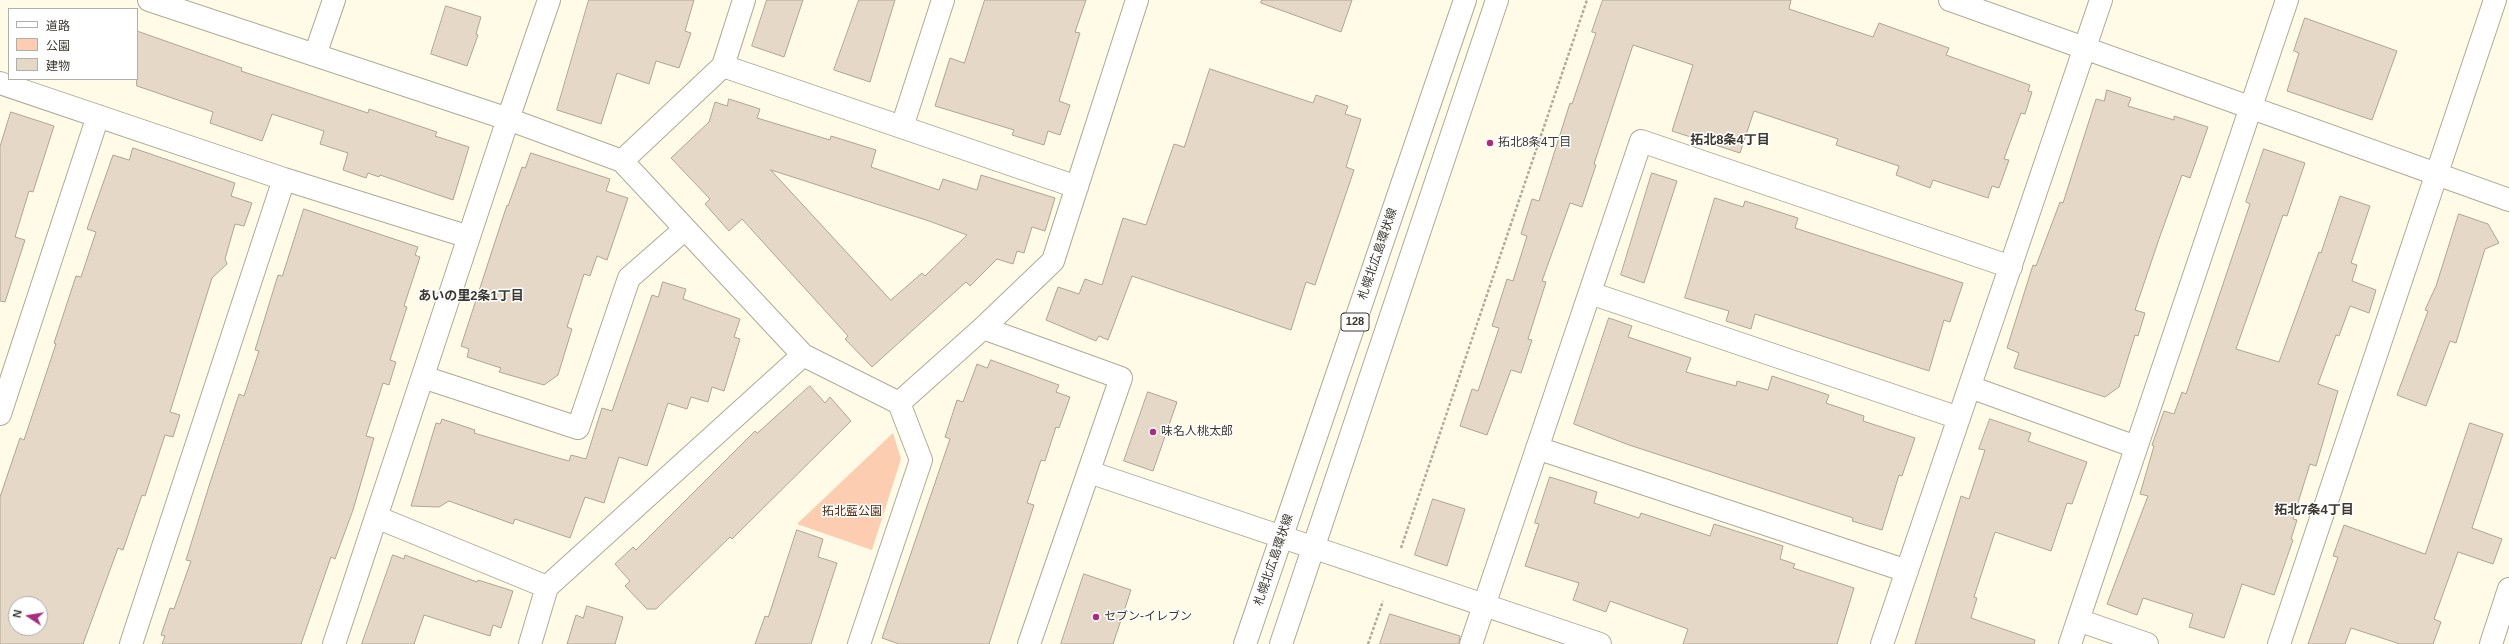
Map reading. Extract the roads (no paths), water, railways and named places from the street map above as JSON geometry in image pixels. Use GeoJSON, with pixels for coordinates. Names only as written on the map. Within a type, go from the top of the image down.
{"type":"FeatureCollection","features":[{"type":"Feature","properties":{"kind":"street"},"geometry":{"type":"LineString","coordinates":[[149,0],[508,119],[622,161],[803,355],[899,403],[921,460],[859,644]]}},
{"type":"Feature","properties":{"kind":"street"},"geometry":{"type":"LineString","coordinates":[[315,55],[334,0]]}},
{"type":"Feature","properties":{"kind":"street"},"geometry":{"type":"LineString","coordinates":[[334,644],[508,119],[549,0]]}},
{"type":"Feature","properties":{"kind":"street"},"geometry":{"type":"LineString","coordinates":[[622,161],[723,66],[744,0]]}},
{"type":"Feature","properties":{"kind":"street"},"geometry":{"type":"LineString","coordinates":[[902,127],[943,0]]}},
{"type":"Feature","properties":{"kind":"street"},"geometry":{"type":"LineString","coordinates":[[899,403],[983,328],[1053,261],[1137,0]]}},
{"type":"Feature","properties":{"kind":"street","name":"札幌北広島環状線"},"geometry":{"type":"LineString","coordinates":[[1245,644],[1465,0]]}},
{"type":"Feature","properties":{"kind":"street","name":"128"},"geometry":{"type":"LineString","coordinates":[[1281,644],[1497,0]]}},
{"type":"Feature","properties":{"kind":"street"},"geometry":{"type":"LineString","coordinates":[[1950,0],[2509,200]]}},
{"type":"Feature","properties":{"kind":"street"},"geometry":{"type":"LineString","coordinates":[[1882,644],[2101,0]]}},
{"type":"Feature","properties":{"kind":"street"},"geometry":{"type":"LineString","coordinates":[[2070,644],[2287,0]]}},
{"type":"Feature","properties":{"kind":"street"},"geometry":{"type":"LineString","coordinates":[[2280,644],[2438,175],[2495,0]]}},
{"type":"Feature","properties":{"kind":"street"},"geometry":{"type":"LineString","coordinates":[[723,66],[1077,187]]}},
{"type":"Feature","properties":{"kind":"street"},"geometry":{"type":"LineString","coordinates":[[0,83],[284,179],[469,237]]}},
{"type":"Feature","properties":{"kind":"street"},"geometry":{"type":"LineString","coordinates":[[0,414],[98,116]]}},
{"type":"Feature","properties":{"kind":"street"},"geometry":{"type":"LineString","coordinates":[[1471,644],[1641,141],[2011,267]]}},
{"type":"Feature","properties":{"kind":"street"},"geometry":{"type":"LineString","coordinates":[[131,644],[284,179]]}},
{"type":"Feature","properties":{"kind":"street"},"geometry":{"type":"LineString","coordinates":[[423,377],[578,428],[629,278],[685,229]]}},
{"type":"Feature","properties":{"kind":"street"},"geometry":{"type":"LineString","coordinates":[[1590,293],[1959,418]]}},
{"type":"Feature","properties":{"kind":"street"},"geometry":{"type":"LineString","coordinates":[[983,328],[1121,378],[1029,644]]}},
{"type":"Feature","properties":{"kind":"street"},"geometry":{"type":"LineString","coordinates":[[530,644],[547,587],[803,355]]}},
{"type":"Feature","properties":{"kind":"street"},"geometry":{"type":"LineString","coordinates":[[1970,387],[2136,447]]}},
{"type":"Feature","properties":{"kind":"street"},"geometry":{"type":"LineString","coordinates":[[1537,448],[1907,572]]}},
{"type":"Feature","properties":{"kind":"street"},"geometry":{"type":"LineString","coordinates":[[1088,472],[1313,549],[1484,604],[1600,644]]}},
{"type":"Feature","properties":{"kind":"street"},"geometry":{"type":"LineString","coordinates":[[376,517],[547,587]]}},
{"type":"Feature","properties":{"kind":"street"},"geometry":{"type":"LineString","coordinates":[[2491,644],[2509,590]]}},
{"type":"Feature","properties":{"kind":"street"},"geometry":{"type":"LineString","coordinates":[[2078,620],[2147,644]]}},
{"type":"Feature","properties":{"kind":"place","name":"拓北8条4丁目"},"geometry":{"type":"Point","coordinates":[1490,143]}},
{"type":"Feature","properties":{"kind":"place","name":"味名人桃太郎"},"geometry":{"type":"Point","coordinates":[1153,432]}},
{"type":"Feature","properties":{"kind":"place","name":"セブン-イレブン"},"geometry":{"type":"Point","coordinates":[1096,617]}},
{"type":"Feature","properties":{"kind":"district","name":"拓北8条4丁目"},"geometry":{"type":"Point","coordinates":[1730,140]}},
{"type":"Feature","properties":{"kind":"district","name":"あいの里2条1丁目"},"geometry":{"type":"Point","coordinates":[471,296]}},
{"type":"Feature","properties":{"kind":"district","name":"拓北7条4丁目"},"geometry":{"type":"Point","coordinates":[2314,510]}},
{"type":"Feature","properties":{"kind":"park label","name":"拓北藍公園"},"geometry":{"type":"Point","coordinates":[852,512]}}]}
